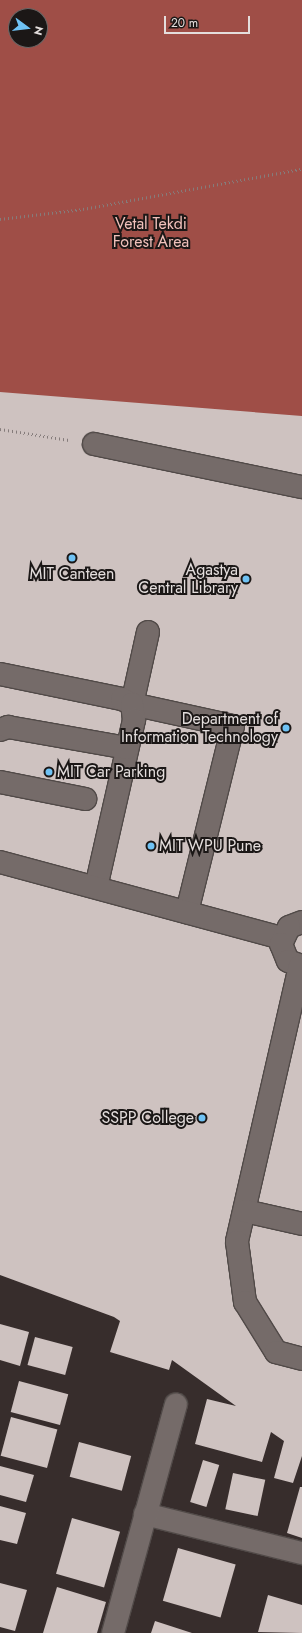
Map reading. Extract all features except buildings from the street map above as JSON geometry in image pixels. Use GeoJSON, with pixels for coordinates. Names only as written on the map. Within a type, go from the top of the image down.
{"type":"FeatureCollection","features":[{"type":"Feature","properties":{"kind":"street"},"geometry":{"type":"LineString","coordinates":[[94,444],[302,487]]}},
{"type":"Feature","properties":{"kind":"street"},"geometry":{"type":"LineString","coordinates":[[96,887],[134,720],[132,704],[148,632]]}},
{"type":"Feature","properties":{"kind":"street"},"geometry":{"type":"LineString","coordinates":[[0,674],[122,699],[132,704],[233,726],[187,912]]}},
{"type":"Feature","properties":{"kind":"street"},"geometry":{"type":"LineString","coordinates":[[0,730],[8,727],[127,748]]}},
{"type":"Feature","properties":{"kind":"street"},"geometry":{"type":"LineString","coordinates":[[0,782],[84,799]]}},
{"type":"Feature","properties":{"kind":"street"},"geometry":{"type":"LineString","coordinates":[[0,862],[282,938]]}},
{"type":"Feature","properties":{"kind":"street"},"geometry":{"type":"LineString","coordinates":[[302,922],[290,927],[282,938],[282,950],[285,956],[301,966],[237,1242],[245,1302],[276,1352],[302,1359]]}},
{"type":"Feature","properties":{"kind":"street"},"geometry":{"type":"LineString","coordinates":[[245,1211],[302,1224]]}},
{"type":"Feature","properties":{"kind":"street"},"geometry":{"type":"LineString","coordinates":[[113,1633],[176,1405]]}},
{"type":"Feature","properties":{"kind":"street"},"geometry":{"type":"LineString","coordinates":[[145,1514],[302,1553]]}},
{"type":"Feature","properties":{"kind":"path"},"geometry":{"type":"LineString","coordinates":[[0,219],[83,209],[302,168]]}},
{"type":"Feature","properties":{"kind":"path"},"geometry":{"type":"LineString","coordinates":[[0,429],[94,444]]}},
{"type":"Feature","properties":{"kind":"green space","name":"Vetal Tekdi Forest Area"},"geometry":{"type":"Polygon","coordinates":[[[0,0],[302,0],[302,487],[0,427],[0,0]]]}},
{"type":"Feature","properties":{"kind":"place","name":"MIT Canteen"},"geometry":{"type":"Point","coordinates":[72,558]}},
{"type":"Feature","properties":{"kind":"place","name":"Agastya Central Library"},"geometry":{"type":"Point","coordinates":[246,579]}},
{"type":"Feature","properties":{"kind":"place","name":"Department of Information Technology"},"geometry":{"type":"Point","coordinates":[286,728]}},
{"type":"Feature","properties":{"kind":"place","name":"MIT Car Parking"},"geometry":{"type":"Point","coordinates":[49,772]}},
{"type":"Feature","properties":{"kind":"place","name":"MIT WPU Pune"},"geometry":{"type":"Point","coordinates":[151,846]}},
{"type":"Feature","properties":{"kind":"place","name":"SSPP College"},"geometry":{"type":"Point","coordinates":[202,1118]}}]}
